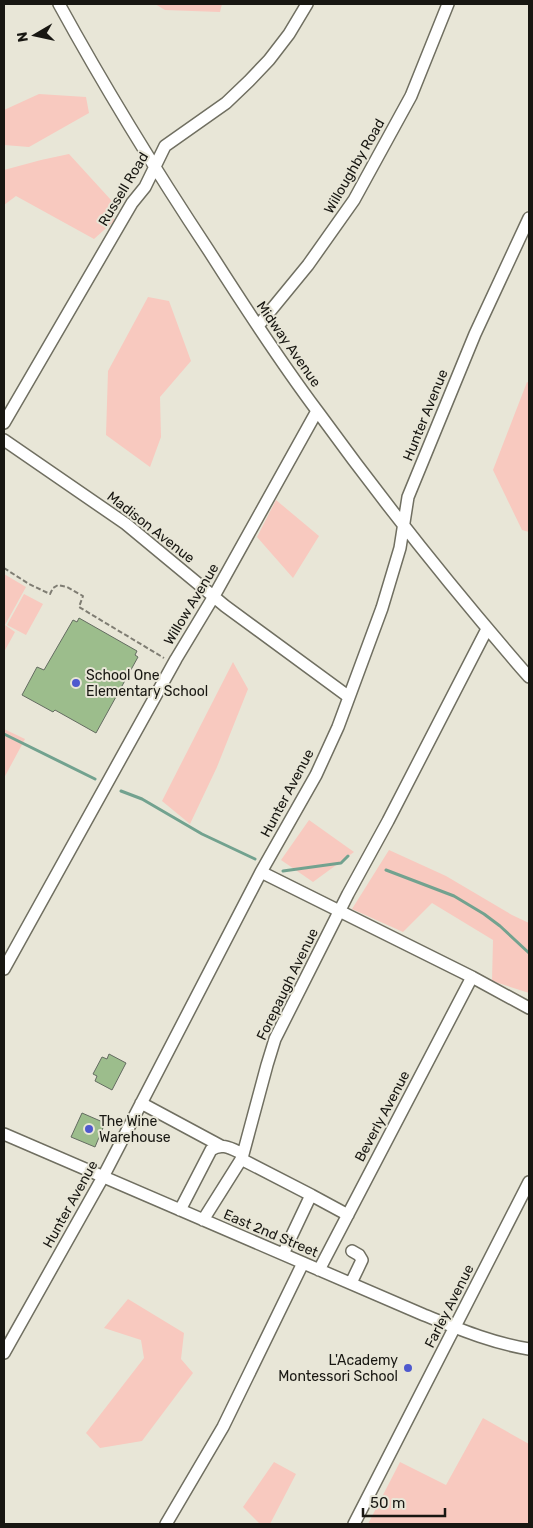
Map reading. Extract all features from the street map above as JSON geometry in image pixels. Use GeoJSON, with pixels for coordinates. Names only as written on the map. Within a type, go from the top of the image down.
{"type":"FeatureCollection","features":[{"type":"Feature","properties":{"kind":"street","name":"Midway Avenue"},"geometry":{"type":"LineString","coordinates":[[59,4],[155,168],[258,326],[317,411],[404,526],[487,629],[529,677]]}},
{"type":"Feature","properties":{"kind":"street","name":"Russell Road"},"geometry":{"type":"LineString","coordinates":[[4,423],[132,203],[145,187],[165,146],[226,102],[256,74],[289,34],[307,4]]}},
{"type":"Feature","properties":{"kind":"street","name":"Willoughby Road"},"geometry":{"type":"LineString","coordinates":[[258,326],[308,265],[358,192],[411,96],[448,4]]}},
{"type":"Feature","properties":{"kind":"street","name":"Hunter Avenue"},"geometry":{"type":"LineString","coordinates":[[4,1352],[103,1177],[261,872],[316,775],[338,727],[382,608],[400,548],[408,497],[475,334],[529,218]]}},
{"type":"Feature","properties":{"kind":"street","name":"Willow Avenue"},"geometry":{"type":"LineString","coordinates":[[4,968],[317,411]]}},
{"type":"Feature","properties":{"kind":"street","name":"Madison Avenue"},"geometry":{"type":"LineString","coordinates":[[4,440],[126,524],[225,606],[349,697]]}},
{"type":"Feature","properties":{"kind":"street","name":"Forepaugh Avenue"},"geometry":{"type":"LineString","coordinates":[[203,1220],[242,1157],[275,1039],[339,911],[487,629]]}},
{"type":"Feature","properties":{"kind":"street"},"geometry":{"type":"LineString","coordinates":[[261,872],[472,977],[529,1008]]}},
{"type":"Feature","properties":{"kind":"street","name":"Beverly Avenue"},"geometry":{"type":"LineString","coordinates":[[319,1270],[472,977]]}},
{"type":"Feature","properties":{"kind":"street"},"geometry":{"type":"LineString","coordinates":[[141,1103],[221,1146],[229,1148],[348,1215]]}},
{"type":"Feature","properties":{"kind":"street","name":"East 2nd Street"},"geometry":{"type":"LineString","coordinates":[[4,1134],[455,1328],[508,1345],[529,1349]]}},
{"type":"Feature","properties":{"kind":"street"},"geometry":{"type":"LineString","coordinates":[[180,1210],[212,1150],[217,1146],[221,1146]]}},
{"type":"Feature","properties":{"kind":"street","name":"Farley Avenue"},"geometry":{"type":"LineString","coordinates":[[354,1524],[529,1182]]}},
{"type":"Feature","properties":{"kind":"street"},"geometry":{"type":"LineString","coordinates":[[283,1254],[311,1195]]}},
{"type":"Feature","properties":{"kind":"street"},"geometry":{"type":"LineString","coordinates":[[351,1283],[362,1260],[359,1255],[352,1251]]}},
{"type":"Feature","properties":{"kind":"street"},"geometry":{"type":"LineString","coordinates":[[166,1524],[222,1428],[303,1263]]}},
{"type":"Feature","properties":{"kind":"path"},"geometry":{"type":"LineString","coordinates":[[4,568],[50,594],[58,585],[67,587],[83,596],[79,607],[166,659]]}},
{"type":"Feature","properties":{"kind":"shaded area"},"geometry":{"type":"Polygon","coordinates":[[[155,4],[222,4],[220,12],[165,10],[155,4]]]}},
{"type":"Feature","properties":{"kind":"shaded area"},"geometry":{"type":"Polygon","coordinates":[[[39,94],[86,97],[89,113],[29,147],[4,145],[4,110],[39,94]]]}},
{"type":"Feature","properties":{"kind":"shaded area"},"geometry":{"type":"Polygon","coordinates":[[[69,154],[111,200],[114,221],[94,239],[16,196],[4,205],[4,170],[69,154]]]}},
{"type":"Feature","properties":{"kind":"shaded area"},"geometry":{"type":"Polygon","coordinates":[[[148,297],[169,301],[191,361],[160,397],[161,437],[150,467],[106,435],[108,371],[148,297]]]}},
{"type":"Feature","properties":{"kind":"shaded area"},"geometry":{"type":"Polygon","coordinates":[[[527,382],[529,383],[529,532],[522,530],[493,470],[527,382]]]}},
{"type":"Feature","properties":{"kind":"shaded area"},"geometry":{"type":"Polygon","coordinates":[[[276,500],[319,536],[293,578],[257,537],[276,500]]]}},
{"type":"Feature","properties":{"kind":"shaded area"},"geometry":{"type":"Polygon","coordinates":[[[4,574],[26,587],[5,625],[15,632],[4,652],[4,574]]]}},
{"type":"Feature","properties":{"kind":"shaded area"},"geometry":{"type":"Polygon","coordinates":[[[24,594],[43,604],[26,635],[7,625],[24,594]]]}},
{"type":"Feature","properties":{"kind":"shaded area"},"geometry":{"type":"Polygon","coordinates":[[[233,662],[248,689],[217,767],[190,824],[162,801],[233,662]]]}},
{"type":"Feature","properties":{"kind":"shaded area"},"geometry":{"type":"Polygon","coordinates":[[[4,729],[25,739],[4,778],[4,729]]]}},
{"type":"Feature","properties":{"kind":"shaded area"},"geometry":{"type":"Polygon","coordinates":[[[309,820],[354,852],[313,882],[281,860],[309,820]]]}},
{"type":"Feature","properties":{"kind":"shaded area"},"geometry":{"type":"Polygon","coordinates":[[[389,850],[446,876],[529,923],[529,993],[492,981],[493,940],[432,903],[403,932],[352,909],[389,850]]]}},
{"type":"Feature","properties":{"kind":"shaded area"},"geometry":{"type":"Polygon","coordinates":[[[128,1299],[184,1333],[181,1359],[193,1373],[142,1441],[100,1448],[86,1433],[144,1358],[141,1340],[104,1328],[128,1299]]]}},
{"type":"Feature","properties":{"kind":"shaded area"},"geometry":{"type":"Polygon","coordinates":[[[483,1418],[529,1444],[529,1524],[368,1524],[400,1462],[446,1485],[483,1418]]]}},
{"type":"Feature","properties":{"kind":"shaded area"},"geometry":{"type":"Polygon","coordinates":[[[274,1462],[296,1474],[270,1524],[260,1524],[243,1507],[274,1462]]]}},
{"type":"Feature","properties":{"kind":"building","name":"School One Elementary School"},"geometry":{"type":"Polygon","coordinates":[[[79,618],[137,651],[135,655],[138,657],[96,733],[55,710],[53,712],[22,695],[37,667],[44,670],[73,620],[77,622],[79,618]]]}},
{"type":"Feature","properties":{"kind":"building"},"geometry":{"type":"Polygon","coordinates":[[[109,1054],[126,1063],[112,1090],[95,1081],[97,1076],[93,1074],[102,1057],[107,1059],[109,1054]]]}},
{"type":"Feature","properties":{"kind":"building"},"geometry":{"type":"Polygon","coordinates":[[[82,1113],[105,1123],[95,1147],[71,1137],[82,1113]]]}},
{"type":"Feature","properties":{"kind":"waterway"},"geometry":{"type":"LineString","coordinates":[[4,734],[95,779]]}},
{"type":"Feature","properties":{"kind":"waterway"},"geometry":{"type":"LineString","coordinates":[[121,791],[142,799],[202,834],[255,859]]}},
{"type":"Feature","properties":{"kind":"waterway"},"geometry":{"type":"LineString","coordinates":[[283,871],[341,863],[348,856]]}},
{"type":"Feature","properties":{"kind":"waterway"},"geometry":{"type":"LineString","coordinates":[[386,870],[454,896],[500,926],[529,953]]}},
{"type":"Feature","properties":{"kind":"place","name":"School One Elementary School"},"geometry":{"type":"Point","coordinates":[76,683]}},
{"type":"Feature","properties":{"kind":"place","name":"The Wine Warehouse"},"geometry":{"type":"Point","coordinates":[89,1129]}},
{"type":"Feature","properties":{"kind":"place","name":"L'Academy Montessori School"},"geometry":{"type":"Point","coordinates":[408,1368]}}]}
